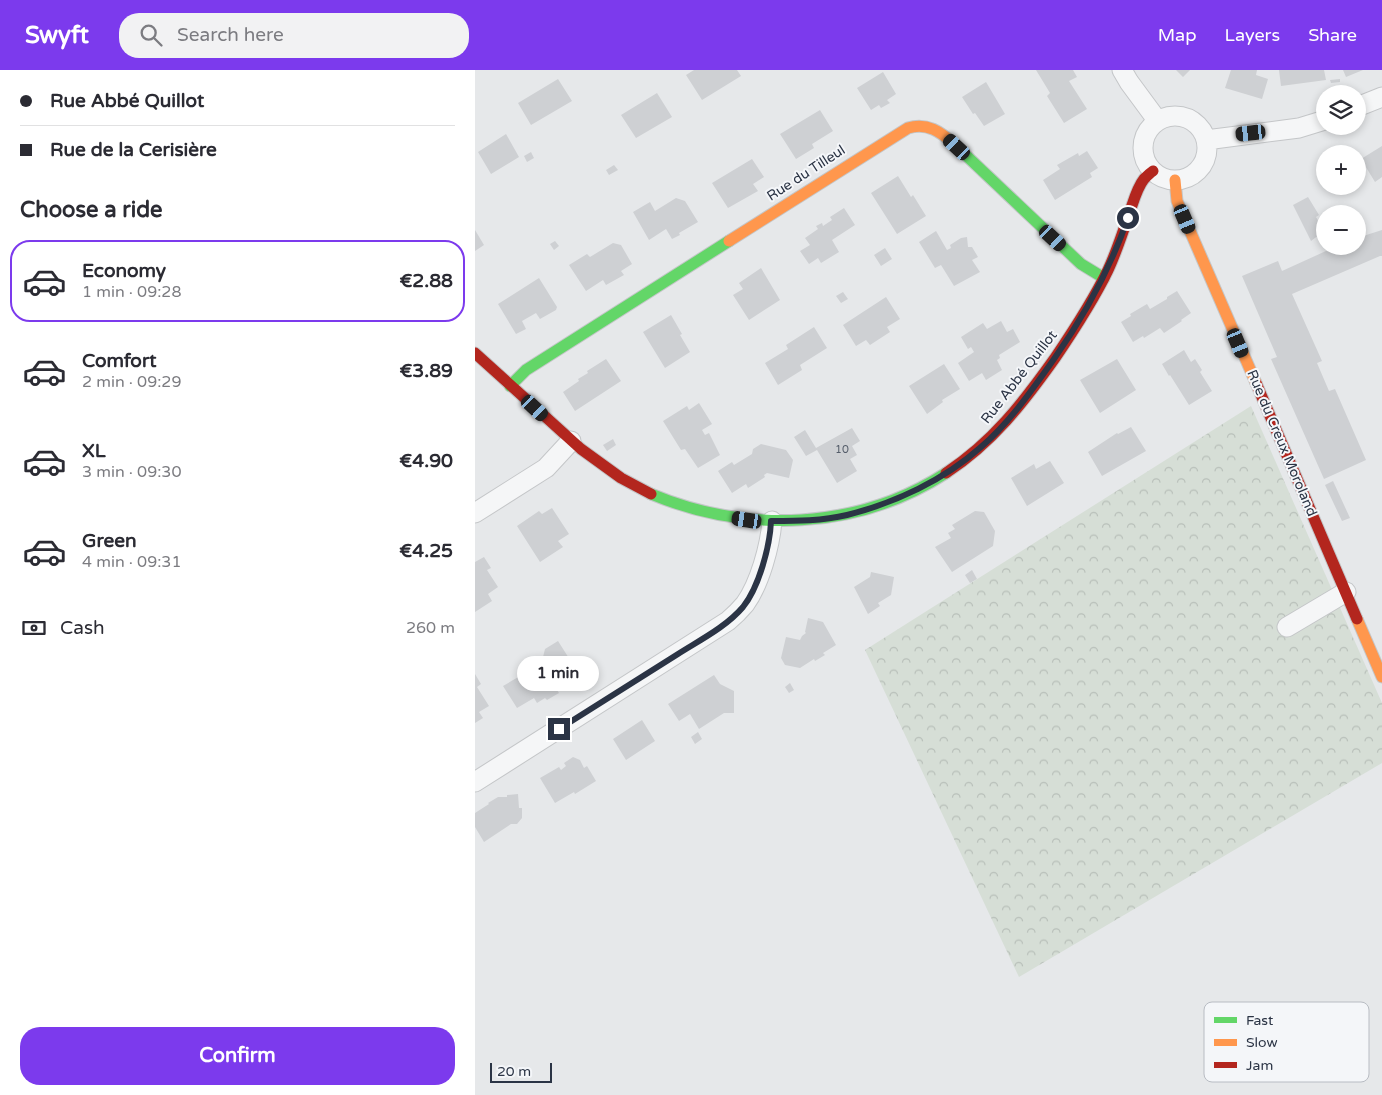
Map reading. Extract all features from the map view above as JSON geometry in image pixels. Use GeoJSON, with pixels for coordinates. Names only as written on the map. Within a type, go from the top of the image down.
{"type":"FeatureCollection","features":[{"type":"Feature","properties":{"kind":"street"},"geometry":{"type":"LineString","coordinates":[[1122,70],[1157,120]]}},
{"type":"Feature","properties":{"kind":"street"},"geometry":{"type":"LineString","coordinates":[[1366,103],[1382,97]]}},
{"type":"Feature","properties":{"kind":"street"},"geometry":{"type":"LineString","coordinates":[[1165,116],[1183,116],[1191,120],[1203,132],[1206,140],[1207,150],[1205,159],[1200,167],[1193,174],[1175,180],[1159,176],[1153,171],[1144,157],[1142,149],[1146,132],[1151,125],[1165,116]]}},
{"type":"Feature","properties":{"kind":"street"},"geometry":{"type":"LineString","coordinates":[[1206,140],[1299,128],[1316,123]]}},
{"type":"Feature","properties":{"kind":"street","name":"Rue du Tilleul"},"geometry":{"type":"LineString","coordinates":[[510,386],[526,370],[903,130],[915,125],[930,127],[943,134],[1081,264],[1104,278]]}},
{"type":"Feature","properties":{"kind":"street","name":"Rue Abbé Quillot"},"geometry":{"type":"LineString","coordinates":[[475,353],[589,457],[610,472],[651,494],[672,503],[747,520],[799,521],[846,515],[913,492],[934,480],[966,459],[994,435],[1017,410],[1077,324],[1104,278],[1138,189],[1144,179],[1153,171]]}},
{"type":"Feature","properties":{"kind":"street","name":"Rue du Creux Moroland"},"geometry":{"type":"LineString","coordinates":[[1175,180],[1177,201],[1382,677]]}},
{"type":"Feature","properties":{"kind":"street"},"geometry":{"type":"LineString","coordinates":[[475,513],[546,468],[571,441]]}},
{"type":"Feature","properties":{"kind":"street"},"geometry":{"type":"LineString","coordinates":[[475,782],[729,621],[744,606],[754,589],[769,543],[771,521]]}},
{"type":"Feature","properties":{"kind":"street"},"geometry":{"type":"LineString","coordinates":[[1287,628],[1346,592]]}},
{"type":"Feature","properties":{"kind":"green space"},"geometry":{"type":"Polygon","coordinates":[[[1251,406],[1382,703],[1382,763],[1019,977],[865,650],[1251,406]]]}},
{"type":"Feature","properties":{"kind":"building"},"geometry":{"type":"Polygon","coordinates":[[[694,70],[737,70],[741,76],[702,100],[686,75],[694,70]]]}},
{"type":"Feature","properties":{"kind":"building"},"geometry":{"type":"Polygon","coordinates":[[[1036,70],[1073,70],[1077,77],[1069,81],[1087,109],[1064,123],[1047,96],[1050,93],[1036,70]]]}},
{"type":"Feature","properties":{"kind":"building"},"geometry":{"type":"Polygon","coordinates":[[[1176,70],[1190,70],[1183,77],[1176,70]]]}},
{"type":"Feature","properties":{"kind":"building"},"geometry":{"type":"Polygon","coordinates":[[[1231,70],[1257,70],[1256,75],[1268,79],[1262,99],[1225,88],[1231,70]]]}},
{"type":"Feature","properties":{"kind":"building"},"geometry":{"type":"Polygon","coordinates":[[[1279,70],[1324,70],[1326,80],[1281,86],[1279,70]]]}},
{"type":"Feature","properties":{"kind":"building"},"geometry":{"type":"Polygon","coordinates":[[[1343,70],[1363,70],[1346,77],[1343,70]]]}},
{"type":"Feature","properties":{"kind":"building"},"geometry":{"type":"Polygon","coordinates":[[[883,72],[896,94],[887,100],[890,103],[881,108],[879,105],[871,110],[857,88],[883,72]]]}},
{"type":"Feature","properties":{"kind":"building"},"geometry":{"type":"Polygon","coordinates":[[[558,79],[572,101],[531,125],[518,103],[558,79]]]}},
{"type":"Feature","properties":{"kind":"building"},"geometry":{"type":"Polygon","coordinates":[[[1340,79],[1340,82],[1331,83],[1330,80],[1340,79]]]}},
{"type":"Feature","properties":{"kind":"building"},"geometry":{"type":"Polygon","coordinates":[[[986,82],[1005,114],[984,126],[975,113],[973,114],[962,97],[986,82]]]}},
{"type":"Feature","properties":{"kind":"building"},"geometry":{"type":"Polygon","coordinates":[[[657,93],[672,117],[636,138],[621,115],[657,93]]]}},
{"type":"Feature","properties":{"kind":"building"},"geometry":{"type":"Polygon","coordinates":[[[820,110],[833,131],[812,144],[814,148],[796,159],[780,134],[820,110]]]}},
{"type":"Feature","properties":{"kind":"building"},"geometry":{"type":"Polygon","coordinates":[[[506,134],[519,157],[491,174],[478,152],[506,134]]]}},
{"type":"Feature","properties":{"kind":"building"},"geometry":{"type":"Polygon","coordinates":[[[1382,146],[1382,177],[1375,182],[1366,167],[1366,156],[1382,146]]]}},
{"type":"Feature","properties":{"kind":"building"},"geometry":{"type":"Polygon","coordinates":[[[1087,151],[1098,168],[1090,173],[1092,177],[1055,200],[1043,180],[1060,169],[1057,165],[1078,153],[1079,156],[1087,151]]]}},
{"type":"Feature","properties":{"kind":"building"},"geometry":{"type":"Polygon","coordinates":[[[531,152],[534,158],[527,162],[524,156],[531,152]]]}},
{"type":"Feature","properties":{"kind":"building"},"geometry":{"type":"Polygon","coordinates":[[[752,159],[764,177],[753,184],[758,191],[728,208],[712,183],[752,159]]]}},
{"type":"Feature","properties":{"kind":"building"},"geometry":{"type":"Polygon","coordinates":[[[614,165],[618,170],[609,175],[606,170],[614,165]]]}},
{"type":"Feature","properties":{"kind":"building"},"geometry":{"type":"Polygon","coordinates":[[[898,176],[926,216],[897,234],[871,193],[898,176]]]}},
{"type":"Feature","properties":{"kind":"building"},"geometry":{"type":"Polygon","coordinates":[[[1308,197],[1316,210],[1316,237],[1311,241],[1293,205],[1308,197]]]}},
{"type":"Feature","properties":{"kind":"building"},"geometry":{"type":"Polygon","coordinates":[[[676,198],[685,201],[698,222],[672,239],[666,229],[649,240],[633,212],[650,202],[655,211],[676,198]]]}},
{"type":"Feature","properties":{"kind":"building"},"geometry":{"type":"Polygon","coordinates":[[[844,208],[855,225],[832,240],[839,252],[821,263],[818,258],[809,264],[800,251],[810,245],[805,238],[818,229],[816,226],[822,223],[823,226],[832,220],[830,217],[844,208]]]}},
{"type":"Feature","properties":{"kind":"building"},"geometry":{"type":"Polygon","coordinates":[[[475,230],[484,245],[475,251],[475,230]]]}},
{"type":"Feature","properties":{"kind":"building"},"geometry":{"type":"Polygon","coordinates":[[[1382,230],[1382,256],[1292,294],[1322,361],[1317,363],[1329,391],[1335,389],[1366,460],[1324,479],[1271,359],[1277,357],[1242,276],[1278,261],[1282,271],[1317,255],[1366,255],[1366,235],[1382,230]]]}},
{"type":"Feature","properties":{"kind":"building"},"geometry":{"type":"Polygon","coordinates":[[[936,231],[947,250],[951,248],[950,245],[961,238],[967,237],[968,247],[972,247],[978,257],[972,260],[980,272],[954,286],[941,265],[935,268],[919,242],[936,231]]]}},
{"type":"Feature","properties":{"kind":"building"},"geometry":{"type":"Polygon","coordinates":[[[555,241],[559,246],[554,250],[550,244],[555,241]]]}},
{"type":"Feature","properties":{"kind":"building"},"geometry":{"type":"Polygon","coordinates":[[[613,243],[621,245],[632,264],[621,271],[624,275],[606,285],[603,280],[586,291],[569,265],[587,254],[590,257],[613,243]]]}},
{"type":"Feature","properties":{"kind":"building"},"geometry":{"type":"Polygon","coordinates":[[[885,248],[892,259],[881,266],[874,255],[885,248]]]}},
{"type":"Feature","properties":{"kind":"building"},"geometry":{"type":"Polygon","coordinates":[[[761,268],[780,300],[749,320],[733,295],[743,289],[739,283],[761,268]]]}},
{"type":"Feature","properties":{"kind":"building"},"geometry":{"type":"Polygon","coordinates":[[[539,278],[557,307],[556,310],[540,319],[536,313],[522,321],[526,329],[516,334],[498,304],[539,278]]]}},
{"type":"Feature","properties":{"kind":"building"},"geometry":{"type":"Polygon","coordinates":[[[1177,291],[1191,313],[1164,333],[1160,328],[1144,338],[1143,336],[1133,342],[1121,322],[1147,304],[1150,309],[1177,291]]]}},
{"type":"Feature","properties":{"kind":"building"},"geometry":{"type":"Polygon","coordinates":[[[843,292],[848,299],[841,303],[836,296],[843,292]]]}},
{"type":"Feature","properties":{"kind":"building"},"geometry":{"type":"Polygon","coordinates":[[[886,297],[900,319],[887,327],[890,332],[870,345],[866,340],[856,346],[843,325],[886,297]]]}},
{"type":"Feature","properties":{"kind":"building"},"geometry":{"type":"Polygon","coordinates":[[[671,315],[690,352],[665,368],[643,332],[671,315]]]}},
{"type":"Feature","properties":{"kind":"building"},"geometry":{"type":"Polygon","coordinates":[[[1001,321],[1007,332],[1013,329],[1020,342],[999,355],[1000,358],[997,360],[1002,370],[986,380],[982,373],[969,381],[958,363],[974,352],[971,347],[968,349],[961,337],[983,323],[987,329],[1001,321]]]}},
{"type":"Feature","properties":{"kind":"building"},"geometry":{"type":"Polygon","coordinates":[[[814,327],[827,348],[800,365],[802,370],[778,385],[765,363],[788,349],[786,345],[814,327]]]}},
{"type":"Feature","properties":{"kind":"building"},"geometry":{"type":"Polygon","coordinates":[[[1184,350],[1191,362],[1195,359],[1202,370],[1200,372],[1212,391],[1189,405],[1162,364],[1184,350]]]}},
{"type":"Feature","properties":{"kind":"building"},"geometry":{"type":"Polygon","coordinates":[[[606,359],[621,381],[575,411],[563,392],[579,381],[578,379],[588,373],[587,371],[606,359]]]}},
{"type":"Feature","properties":{"kind":"building"},"geometry":{"type":"Polygon","coordinates":[[[1117,359],[1136,390],[1100,413],[1080,380],[1117,359]]]}},
{"type":"Feature","properties":{"kind":"building"},"geometry":{"type":"Polygon","coordinates":[[[944,364],[960,389],[942,400],[943,402],[927,414],[909,386],[944,364]]]}},
{"type":"Feature","properties":{"kind":"building"},"geometry":{"type":"Polygon","coordinates":[[[699,403],[712,424],[702,430],[705,435],[709,433],[720,455],[698,468],[685,449],[681,450],[663,421],[687,406],[689,410],[699,403]]]}},
{"type":"Feature","properties":{"kind":"building"},"geometry":{"type":"Polygon","coordinates":[[[1131,427],[1146,451],[1102,476],[1088,452],[1117,433],[1131,427]]]}},
{"type":"Feature","properties":{"kind":"building"},"geometry":{"type":"Polygon","coordinates":[[[852,428],[860,441],[852,446],[857,455],[850,459],[857,471],[837,483],[817,450],[806,456],[794,437],[805,430],[816,448],[852,428]]]}},
{"type":"Feature","properties":{"kind":"building"},"geometry":{"type":"Polygon","coordinates":[[[613,439],[616,445],[607,451],[603,445],[613,439]]]}},
{"type":"Feature","properties":{"kind":"building"},"geometry":{"type":"Polygon","coordinates":[[[761,444],[786,450],[793,460],[789,478],[767,473],[764,475],[765,477],[748,488],[746,484],[732,493],[718,471],[732,462],[734,465],[752,454],[753,449],[761,444]]]}},
{"type":"Feature","properties":{"kind":"building"},"geometry":{"type":"Polygon","coordinates":[[[1050,461],[1064,483],[1027,506],[1011,478],[1034,464],[1036,469],[1050,461]]]}},
{"type":"Feature","properties":{"kind":"building"},"geometry":{"type":"Polygon","coordinates":[[[1333,481],[1350,518],[1342,521],[1325,485],[1333,481]]]}},
{"type":"Feature","properties":{"kind":"building"},"geometry":{"type":"Polygon","coordinates":[[[552,508],[569,534],[558,541],[563,547],[540,562],[517,526],[539,511],[542,514],[552,508]]]}},
{"type":"Feature","properties":{"kind":"building"},"geometry":{"type":"Polygon","coordinates":[[[975,511],[984,512],[995,531],[993,546],[952,572],[935,547],[951,538],[948,533],[955,529],[952,525],[975,511]]]}},
{"type":"Feature","properties":{"kind":"building"},"geometry":{"type":"Polygon","coordinates":[[[484,557],[491,568],[487,570],[498,587],[488,594],[492,601],[475,612],[475,562],[484,557]]]}},
{"type":"Feature","properties":{"kind":"building"},"geometry":{"type":"Polygon","coordinates":[[[972,570],[977,579],[970,583],[965,575],[972,570]]]}},
{"type":"Feature","properties":{"kind":"building"},"geometry":{"type":"Polygon","coordinates":[[[871,572],[894,577],[891,595],[878,603],[880,606],[868,614],[854,587],[870,577],[871,572]]]}},
{"type":"Feature","properties":{"kind":"building"},"geometry":{"type":"Polygon","coordinates":[[[808,618],[823,622],[836,645],[823,653],[825,655],[815,661],[814,659],[800,668],[785,665],[781,658],[786,637],[800,640],[806,633],[808,618]]]}},
{"type":"Feature","properties":{"kind":"building"},"geometry":{"type":"Polygon","coordinates":[[[558,641],[572,663],[564,668],[572,681],[557,690],[559,693],[547,700],[545,698],[537,703],[534,698],[517,708],[503,686],[520,676],[521,678],[541,665],[545,649],[558,641]]]}},
{"type":"Feature","properties":{"kind":"building"},"geometry":{"type":"Polygon","coordinates":[[[475,674],[481,684],[477,687],[489,706],[479,712],[483,718],[475,723],[475,674]]]}},
{"type":"Feature","properties":{"kind":"building"},"geometry":{"type":"Polygon","coordinates":[[[714,675],[720,684],[734,691],[734,713],[724,713],[699,729],[690,714],[679,721],[668,704],[714,675]]]}},
{"type":"Feature","properties":{"kind":"building"},"geometry":{"type":"Polygon","coordinates":[[[790,683],[794,690],[789,693],[785,687],[790,683]]]}},
{"type":"Feature","properties":{"kind":"building"},"geometry":{"type":"Polygon","coordinates":[[[642,720],[655,741],[626,760],[613,739],[642,720]]]}},
{"type":"Feature","properties":{"kind":"building"},"geometry":{"type":"Polygon","coordinates":[[[698,732],[702,739],[695,744],[691,737],[698,732]]]}},
{"type":"Feature","properties":{"kind":"building"},"geometry":{"type":"Polygon","coordinates":[[[573,757],[580,760],[584,768],[587,766],[596,781],[575,794],[574,792],[555,803],[540,778],[559,767],[561,770],[566,766],[564,763],[573,757]]]}},
{"type":"Feature","properties":{"kind":"building"},"geometry":{"type":"Polygon","coordinates":[[[518,794],[519,808],[522,808],[522,818],[517,824],[511,824],[484,842],[475,827],[475,813],[498,797],[518,794]]]}},
{"type":"Feature","properties":{"kind":"traffic: fast"},"geometry":{"type":"LineString","coordinates":[[954,144],[1081,264],[1104,278]]}},
{"type":"Feature","properties":{"kind":"traffic: fast"},"geometry":{"type":"LineString","coordinates":[[510,386],[526,370],[729,241]]}},
{"type":"Feature","properties":{"kind":"traffic: fast"},"geometry":{"type":"LineString","coordinates":[[651,494],[688,507],[725,516],[763,520],[801,520],[839,515],[876,506],[912,492],[946,473]]}},
{"type":"Feature","properties":{"kind":"traffic: slow"},"geometry":{"type":"LineString","coordinates":[[729,241],[908,128],[921,126],[933,129],[954,144]]}},
{"type":"Feature","properties":{"kind":"traffic: slow"},"geometry":{"type":"LineString","coordinates":[[1175,180],[1177,201],[1256,383]]}},
{"type":"Feature","properties":{"kind":"traffic: slow"},"geometry":{"type":"LineString","coordinates":[[1357,619],[1382,677]]}},
{"type":"Feature","properties":{"kind":"traffic: jam"},"geometry":{"type":"LineString","coordinates":[[946,473],[993,435],[1019,406],[1055,358],[1102,282],[1116,251],[1139,187],[1144,179],[1153,171]]}},
{"type":"Feature","properties":{"kind":"traffic: jam"},"geometry":{"type":"LineString","coordinates":[[475,353],[581,449],[621,478],[651,494]]}},
{"type":"Feature","properties":{"kind":"traffic: jam"},"geometry":{"type":"LineString","coordinates":[[1256,383],[1357,619]]}},
{"type":"Feature","properties":{"kind":"route"},"geometry":{"type":"LineString","coordinates":[[559,729],[729,621],[744,606],[757,580],[769,543],[771,521],[799,521],[846,515],[889,502],[913,492],[951,470],[981,447],[1017,410],[1077,324],[1104,278],[1128,218]]}}]}
